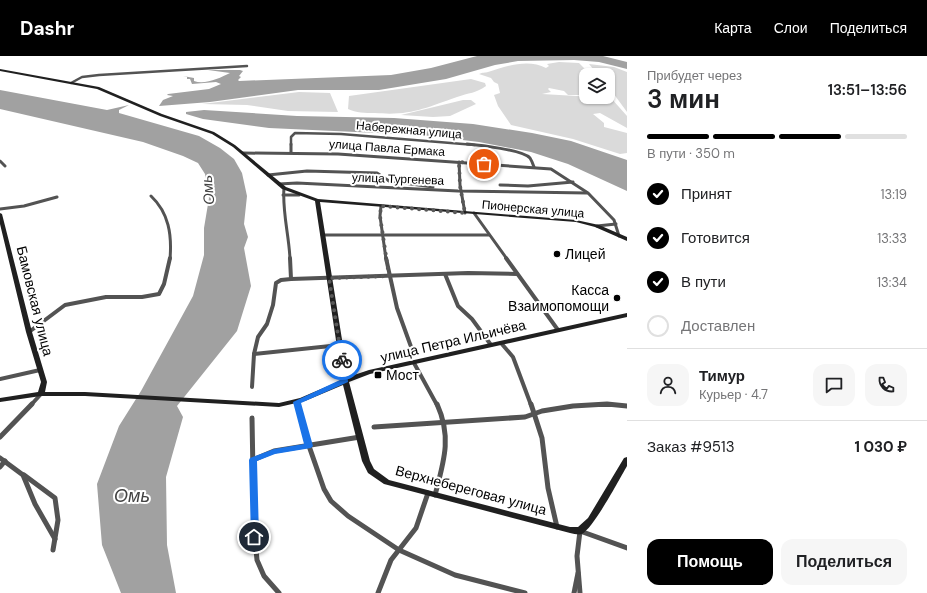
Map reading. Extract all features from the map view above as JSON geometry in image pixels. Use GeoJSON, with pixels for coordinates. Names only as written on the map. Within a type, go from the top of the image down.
{"type":"FeatureCollection","features":[{"type":"Feature","properties":{"kind":"street"},"geometry":{"type":"LineString","coordinates":[[71,82],[82,77],[99,75],[247,66]]}},
{"type":"Feature","properties":{"kind":"street","name":"Пионерская улица"},"geometry":{"type":"LineString","coordinates":[[0,70],[71,82],[104,91],[161,115],[213,133],[226,140],[243,153],[284,188],[299,195],[317,200],[465,213],[569,220],[597,226],[627,239]]}},
{"type":"Feature","properties":{"kind":"street","name":"Набережная улица"},"geometry":{"type":"LineString","coordinates":[[291,152],[291,137],[293,134],[341,134],[493,147],[526,155],[532,161],[534,167]]}},
{"type":"Feature","properties":{"kind":"street","name":"улица Павла Ермака"},"geometry":{"type":"LineString","coordinates":[[243,153],[256,154],[291,152],[534,167],[555,171],[588,193],[611,216],[616,224],[619,236]]}},
{"type":"Feature","properties":{"kind":"street"},"geometry":{"type":"LineString","coordinates":[[248,157],[256,154]]}},
{"type":"Feature","properties":{"kind":"street"},"geometry":{"type":"LineString","coordinates":[[0,162],[5,166]]}},
{"type":"Feature","properties":{"kind":"street"},"geometry":{"type":"LineString","coordinates":[[459,162],[465,213]]}},
{"type":"Feature","properties":{"kind":"street"},"geometry":{"type":"LineString","coordinates":[[268,175],[307,170],[377,173],[381,174],[384,179],[388,181],[442,190]]}},
{"type":"Feature","properties":{"kind":"street"},"geometry":{"type":"LineString","coordinates":[[500,185],[528,186],[573,182]]}},
{"type":"Feature","properties":{"kind":"street","name":"улица Тургенева"},"geometry":{"type":"LineString","coordinates":[[279,184],[297,183],[462,191],[588,193]]}},
{"type":"Feature","properties":{"kind":"street"},"geometry":{"type":"LineString","coordinates":[[284,188],[284,216],[290,248],[290,279]]}},
{"type":"Feature","properties":{"kind":"street"},"geometry":{"type":"LineString","coordinates":[[283,195],[299,195]]}},
{"type":"Feature","properties":{"kind":"street"},"geometry":{"type":"LineString","coordinates":[[29,332],[40,326],[59,308],[65,305],[113,296],[148,298],[159,294],[169,266],[171,242],[161,207],[151,196]]}},
{"type":"Feature","properties":{"kind":"street"},"geometry":{"type":"LineString","coordinates":[[0,209],[24,206],[57,197]]}},
{"type":"Feature","properties":{"kind":"street","name":"Верхнебереговая улица"},"geometry":{"type":"LineString","coordinates":[[317,200],[346,380],[368,466],[376,475],[387,482],[557,527],[580,531]]}},
{"type":"Feature","properties":{"kind":"street"},"geometry":{"type":"LineString","coordinates":[[381,206],[380,216],[389,276],[397,308],[414,355]]}},
{"type":"Feature","properties":{"kind":"street"},"geometry":{"type":"LineString","coordinates":[[474,213],[558,330]]}},
{"type":"Feature","properties":{"kind":"street","name":"Бамовская улица"},"geometry":{"type":"LineString","coordinates":[[0,214],[44,386],[41,394]]}},
{"type":"Feature","properties":{"kind":"street"},"geometry":{"type":"LineString","coordinates":[[597,226],[616,224]]}},
{"type":"Feature","properties":{"kind":"street"},"geometry":{"type":"LineString","coordinates":[[322,235],[383,234],[428,237],[489,235]]}},
{"type":"Feature","properties":{"kind":"street"},"geometry":{"type":"LineString","coordinates":[[252,387],[254,354],[258,337],[267,324],[273,305],[276,283],[281,280],[445,274],[517,274]]}},
{"type":"Feature","properties":{"kind":"street"},"geometry":{"type":"LineString","coordinates":[[445,274],[458,306],[472,319],[491,345]]}},
{"type":"Feature","properties":{"kind":"street","name":"улица Петра Ильичёва"},"geometry":{"type":"LineString","coordinates":[[0,400],[41,394],[114,396],[272,406],[297,402],[346,380],[369,372],[627,315]]}},
{"type":"Feature","properties":{"kind":"street"},"geometry":{"type":"LineString","coordinates":[[501,343],[513,357],[521,382],[535,413],[542,438],[548,488],[557,527]]}},
{"type":"Feature","properties":{"kind":"street"},"geometry":{"type":"LineString","coordinates":[[254,354],[340,345]]}},
{"type":"Feature","properties":{"kind":"street"},"geometry":{"type":"LineString","coordinates":[[378,593],[391,560],[412,536],[432,494],[445,449],[446,435],[444,423],[414,363]]}},
{"type":"Feature","properties":{"kind":"street"},"geometry":{"type":"LineString","coordinates":[[0,379],[40,370]]}},
{"type":"Feature","properties":{"kind":"street"},"geometry":{"type":"LineString","coordinates":[[0,437],[19,419],[41,394]]}},
{"type":"Feature","properties":{"kind":"street"},"geometry":{"type":"LineString","coordinates":[[297,402],[309,446],[331,501],[348,516],[399,550],[455,574],[525,593]]}},
{"type":"Feature","properties":{"kind":"street"},"geometry":{"type":"LineString","coordinates":[[374,427],[525,417],[543,410],[598,405],[617,404],[627,406]]}},
{"type":"Feature","properties":{"kind":"street"},"geometry":{"type":"LineString","coordinates":[[252,418],[254,528],[257,560],[264,576],[280,593]]}},
{"type":"Feature","properties":{"kind":"street"},"geometry":{"type":"LineString","coordinates":[[253,460],[274,452],[360,437]]}},
{"type":"Feature","properties":{"kind":"street"},"geometry":{"type":"LineString","coordinates":[[0,458],[55,498],[58,520],[53,550]]}},
{"type":"Feature","properties":{"kind":"street"},"geometry":{"type":"LineString","coordinates":[[580,593],[577,556],[580,531],[591,520],[627,460]]}},
{"type":"Feature","properties":{"kind":"street"},"geometry":{"type":"LineString","coordinates":[[0,467],[6,461]]}},
{"type":"Feature","properties":{"kind":"street"},"geometry":{"type":"LineString","coordinates":[[23,475],[35,504],[55,539]]}},
{"type":"Feature","properties":{"kind":"street"},"geometry":{"type":"LineString","coordinates":[[580,531],[627,548]]}},
{"type":"Feature","properties":{"kind":"street"},"geometry":{"type":"LineString","coordinates":[[574,593],[575,581],[578,573]]}},
{"type":"Feature","properties":{"kind":"shaded area"},"geometry":{"type":"Polygon","coordinates":[[[559,62],[579,63],[584,68],[579,68],[579,95],[568,95],[564,91],[549,88],[548,89],[551,92],[542,94],[579,96],[579,104],[615,104],[615,102],[627,116],[627,128],[600,113],[593,114],[604,123],[604,127],[627,133],[627,153],[620,154],[573,139],[511,125],[498,106],[494,95],[500,93],[498,84],[491,78],[479,74],[516,64],[539,65],[546,68],[549,66],[547,64],[559,62]]]}},
{"type":"Feature","properties":{"kind":"shaded area"},"geometry":{"type":"Polygon","coordinates":[[[589,64],[614,67],[627,72],[627,112],[615,96],[615,68],[592,68],[589,64]]]}},
{"type":"Feature","properties":{"kind":"shaded area"},"geometry":{"type":"Polygon","coordinates":[[[471,79],[485,83],[486,86],[476,92],[418,110],[388,114],[361,112],[348,109],[349,96],[471,79]]]}},
{"type":"Feature","properties":{"kind":"shaded area"},"geometry":{"type":"Polygon","coordinates":[[[299,92],[330,93],[338,112],[288,111],[247,105],[202,104],[299,92]]]}},
{"type":"Feature","properties":{"kind":"shaded area"},"geometry":{"type":"Polygon","coordinates":[[[463,100],[471,100],[476,104],[450,116],[433,117],[401,115],[463,100]]]}},
{"type":"Feature","properties":{"kind":"water"},"geometry":{"type":"Polygon","coordinates":[[[477,56],[603,56],[627,62],[627,69],[599,62],[574,60],[518,61],[495,65],[446,79],[379,90],[298,90],[210,102],[159,106],[163,100],[173,96],[167,95],[168,94],[209,89],[221,84],[216,82],[192,84],[190,79],[183,76],[194,78],[194,81],[198,82],[208,82],[230,73],[208,70],[243,71],[239,76],[241,77],[238,80],[239,81],[391,75],[431,68],[477,56]]]}},
{"type":"Feature","properties":{"kind":"water","name":"Омь"},"geometry":{"type":"Polygon","coordinates":[[[0,90],[107,110],[129,105],[119,110],[119,113],[199,136],[220,148],[234,159],[242,173],[247,196],[244,224],[248,237],[244,248],[251,286],[237,331],[177,406],[183,417],[166,477],[167,545],[176,593],[121,593],[102,545],[97,484],[119,426],[141,391],[193,296],[204,255],[204,228],[209,198],[205,174],[198,163],[143,142],[0,109],[0,90]]]}},
{"type":"Feature","properties":{"kind":"water"},"geometry":{"type":"Polygon","coordinates":[[[204,110],[297,116],[394,118],[473,124],[532,133],[571,141],[627,160],[627,191],[568,164],[531,152],[479,142],[421,135],[269,128],[203,119],[186,114],[186,112],[204,110]]]}},
{"type":"Feature","properties":{"kind":"way so far"},"geometry":{"type":"LineString","coordinates":[[342,360],[329,278],[389,276],[380,216],[381,206],[465,213],[460,186],[459,162],[484,164]]}},
{"type":"Feature","properties":{"kind":"place","name":"Лицей"},"geometry":{"type":"Point","coordinates":[557,254]}},
{"type":"Feature","properties":{"kind":"place","name":"Касса Взаимопомощи"},"geometry":{"type":"Point","coordinates":[617,298]}},
{"type":"Feature","properties":{"kind":"place","name":"Мост"},"geometry":{"type":"Point","coordinates":[378,375]}},
{"type":"Feature","properties":{"kind":"route"},"geometry":{"type":"LineString","coordinates":[[254,537],[253,460],[264,454],[309,446],[297,402],[346,380],[342,360]]}}]}
